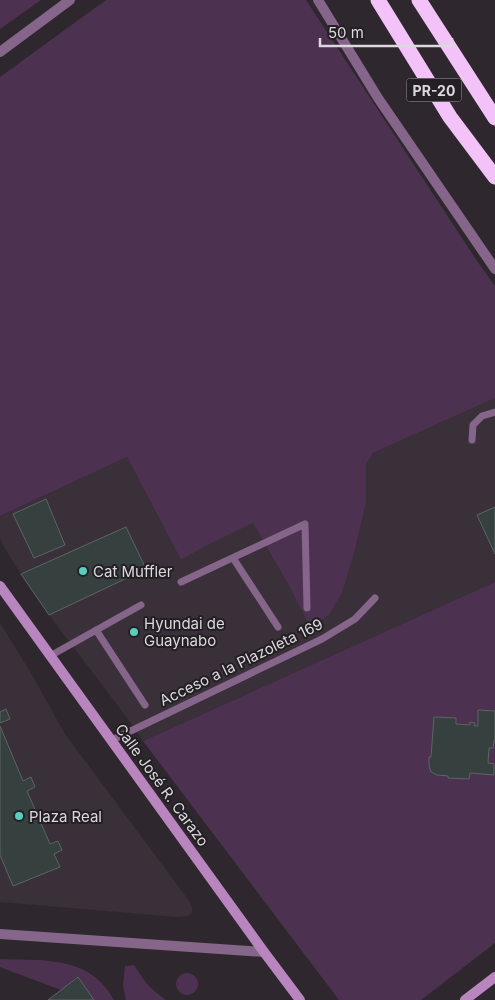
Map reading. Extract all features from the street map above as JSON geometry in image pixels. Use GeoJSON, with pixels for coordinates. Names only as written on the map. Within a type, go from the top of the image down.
{"type":"FeatureCollection","features":[{"type":"Feature","properties":{"kind":"highway","name":"PR-20"},"geometry":{"type":"LineString","coordinates":[[378,0],[450,117],[495,177]]}},
{"type":"Feature","properties":{"kind":"highway","name":"PR-20"},"geometry":{"type":"LineString","coordinates":[[419,0],[495,118]]}},
{"type":"Feature","properties":{"kind":"street"},"geometry":{"type":"LineString","coordinates":[[0,52],[70,0]]}},
{"type":"Feature","properties":{"kind":"street"},"geometry":{"type":"LineString","coordinates":[[318,0],[378,98],[495,269]]}},
{"type":"Feature","properties":{"kind":"street","name":"Calle José R. Carazo"},"geometry":{"type":"LineString","coordinates":[[0,586],[300,1000]]}},
{"type":"Feature","properties":{"kind":"street"},"geometry":{"type":"LineString","coordinates":[[0,934],[264,952]]}},
{"type":"Feature","properties":{"kind":"street"},"geometry":{"type":"LineString","coordinates":[[465,1000],[495,977]]}},
{"type":"Feature","properties":{"kind":"lane"},"geometry":{"type":"LineString","coordinates":[[472,440],[473,425],[482,416],[495,412]]}},
{"type":"Feature","properties":{"kind":"lane"},"geometry":{"type":"LineString","coordinates":[[181,582],[305,524],[307,608]]}},
{"type":"Feature","properties":{"kind":"lane"},"geometry":{"type":"LineString","coordinates":[[233,558],[278,627]]}},
{"type":"Feature","properties":{"kind":"lane","name":"Acceso a la Plazoleta 169"},"geometry":{"type":"LineString","coordinates":[[112,740],[322,639],[355,619],[375,598]]}},
{"type":"Feature","properties":{"kind":"lane"},"geometry":{"type":"LineString","coordinates":[[50,656],[140,605]]}},
{"type":"Feature","properties":{"kind":"lane"},"geometry":{"type":"LineString","coordinates":[[96,630],[145,705]]}},
{"type":"Feature","properties":{"kind":"shaded area"},"geometry":{"type":"Polygon","coordinates":[[[0,0],[41,0],[0,29],[0,0]]]}},
{"type":"Feature","properties":{"kind":"shaded area"},"geometry":{"type":"Polygon","coordinates":[[[106,0],[306,0],[495,286],[495,398],[373,453],[366,465],[366,503],[354,554],[342,593],[329,615],[310,627],[253,523],[181,560],[127,457],[0,516],[0,77],[106,0]]]}},
{"type":"Feature","properties":{"kind":"shaded area"},"geometry":{"type":"Polygon","coordinates":[[[495,398],[495,582],[143,741],[49,615],[5,549],[0,538],[0,516],[127,457],[181,560],[253,523],[310,627],[329,615],[342,593],[354,554],[366,503],[366,465],[373,453],[495,398]]]}},
{"type":"Feature","properties":{"kind":"shaded area"},"geometry":{"type":"Polygon","coordinates":[[[495,582],[495,943],[421,1000],[339,1000],[143,741],[495,582]]]}},
{"type":"Feature","properties":{"kind":"shaded area"},"geometry":{"type":"Polygon","coordinates":[[[0,623],[65,734],[190,902],[192,913],[187,916],[178,917],[0,902],[0,623]]]}},
{"type":"Feature","properties":{"kind":"shaded area"},"geometry":{"type":"Polygon","coordinates":[[[0,959],[49,961],[79,968],[92,975],[104,985],[114,1000],[94,1000],[77,977],[61,990],[0,967],[0,959]]]}},
{"type":"Feature","properties":{"kind":"shaded area"},"geometry":{"type":"Polygon","coordinates":[[[134,965],[155,992],[166,1000],[126,1000],[123,985],[125,966],[134,965]]]}},
{"type":"Feature","properties":{"kind":"shaded area"},"geometry":{"type":"Polygon","coordinates":[[[187,973],[195,976],[198,984],[195,992],[187,995],[179,992],[176,984],[179,976],[187,973]]]}},
{"type":"Feature","properties":{"kind":"building"},"geometry":{"type":"Polygon","coordinates":[[[46,499],[65,545],[34,558],[13,514],[46,499]]]}},
{"type":"Feature","properties":{"kind":"building"},"geometry":{"type":"Polygon","coordinates":[[[495,507],[495,554],[477,515],[495,507]]]}},
{"type":"Feature","properties":{"kind":"building","name":"Cat Muffler"},"geometry":{"type":"Polygon","coordinates":[[[126,527],[146,569],[49,615],[21,574],[126,527]]]}},
{"type":"Feature","properties":{"kind":"building"},"geometry":{"type":"Polygon","coordinates":[[[6,709],[10,719],[0,723],[0,712],[6,709]]]}},
{"type":"Feature","properties":{"kind":"building"},"geometry":{"type":"Polygon","coordinates":[[[478,710],[495,711],[495,741],[493,748],[489,748],[488,763],[494,764],[494,775],[470,773],[469,779],[448,778],[448,776],[437,775],[431,772],[429,757],[431,757],[434,717],[456,718],[456,724],[470,725],[470,722],[475,723],[474,726],[478,726],[478,710]]]}},
{"type":"Feature","properties":{"kind":"building","name":"Plaza Real"},"geometry":{"type":"Polygon","coordinates":[[[0,726],[23,781],[31,777],[35,787],[27,791],[50,844],[58,841],[62,850],[54,854],[60,867],[13,886],[0,855],[0,726]]]}},
{"type":"Feature","properties":{"kind":"building"},"geometry":{"type":"Polygon","coordinates":[[[78,977],[94,1000],[48,1000],[61,990],[78,977]]]}},
{"type":"Feature","properties":{"kind":"place","name":"Cat Muffler"},"geometry":{"type":"Point","coordinates":[83,571]}},
{"type":"Feature","properties":{"kind":"place","name":"Hyundai de Guaynabo"},"geometry":{"type":"Point","coordinates":[134,632]}},
{"type":"Feature","properties":{"kind":"place","name":"Plaza Real"},"geometry":{"type":"Point","coordinates":[19,816]}}]}
